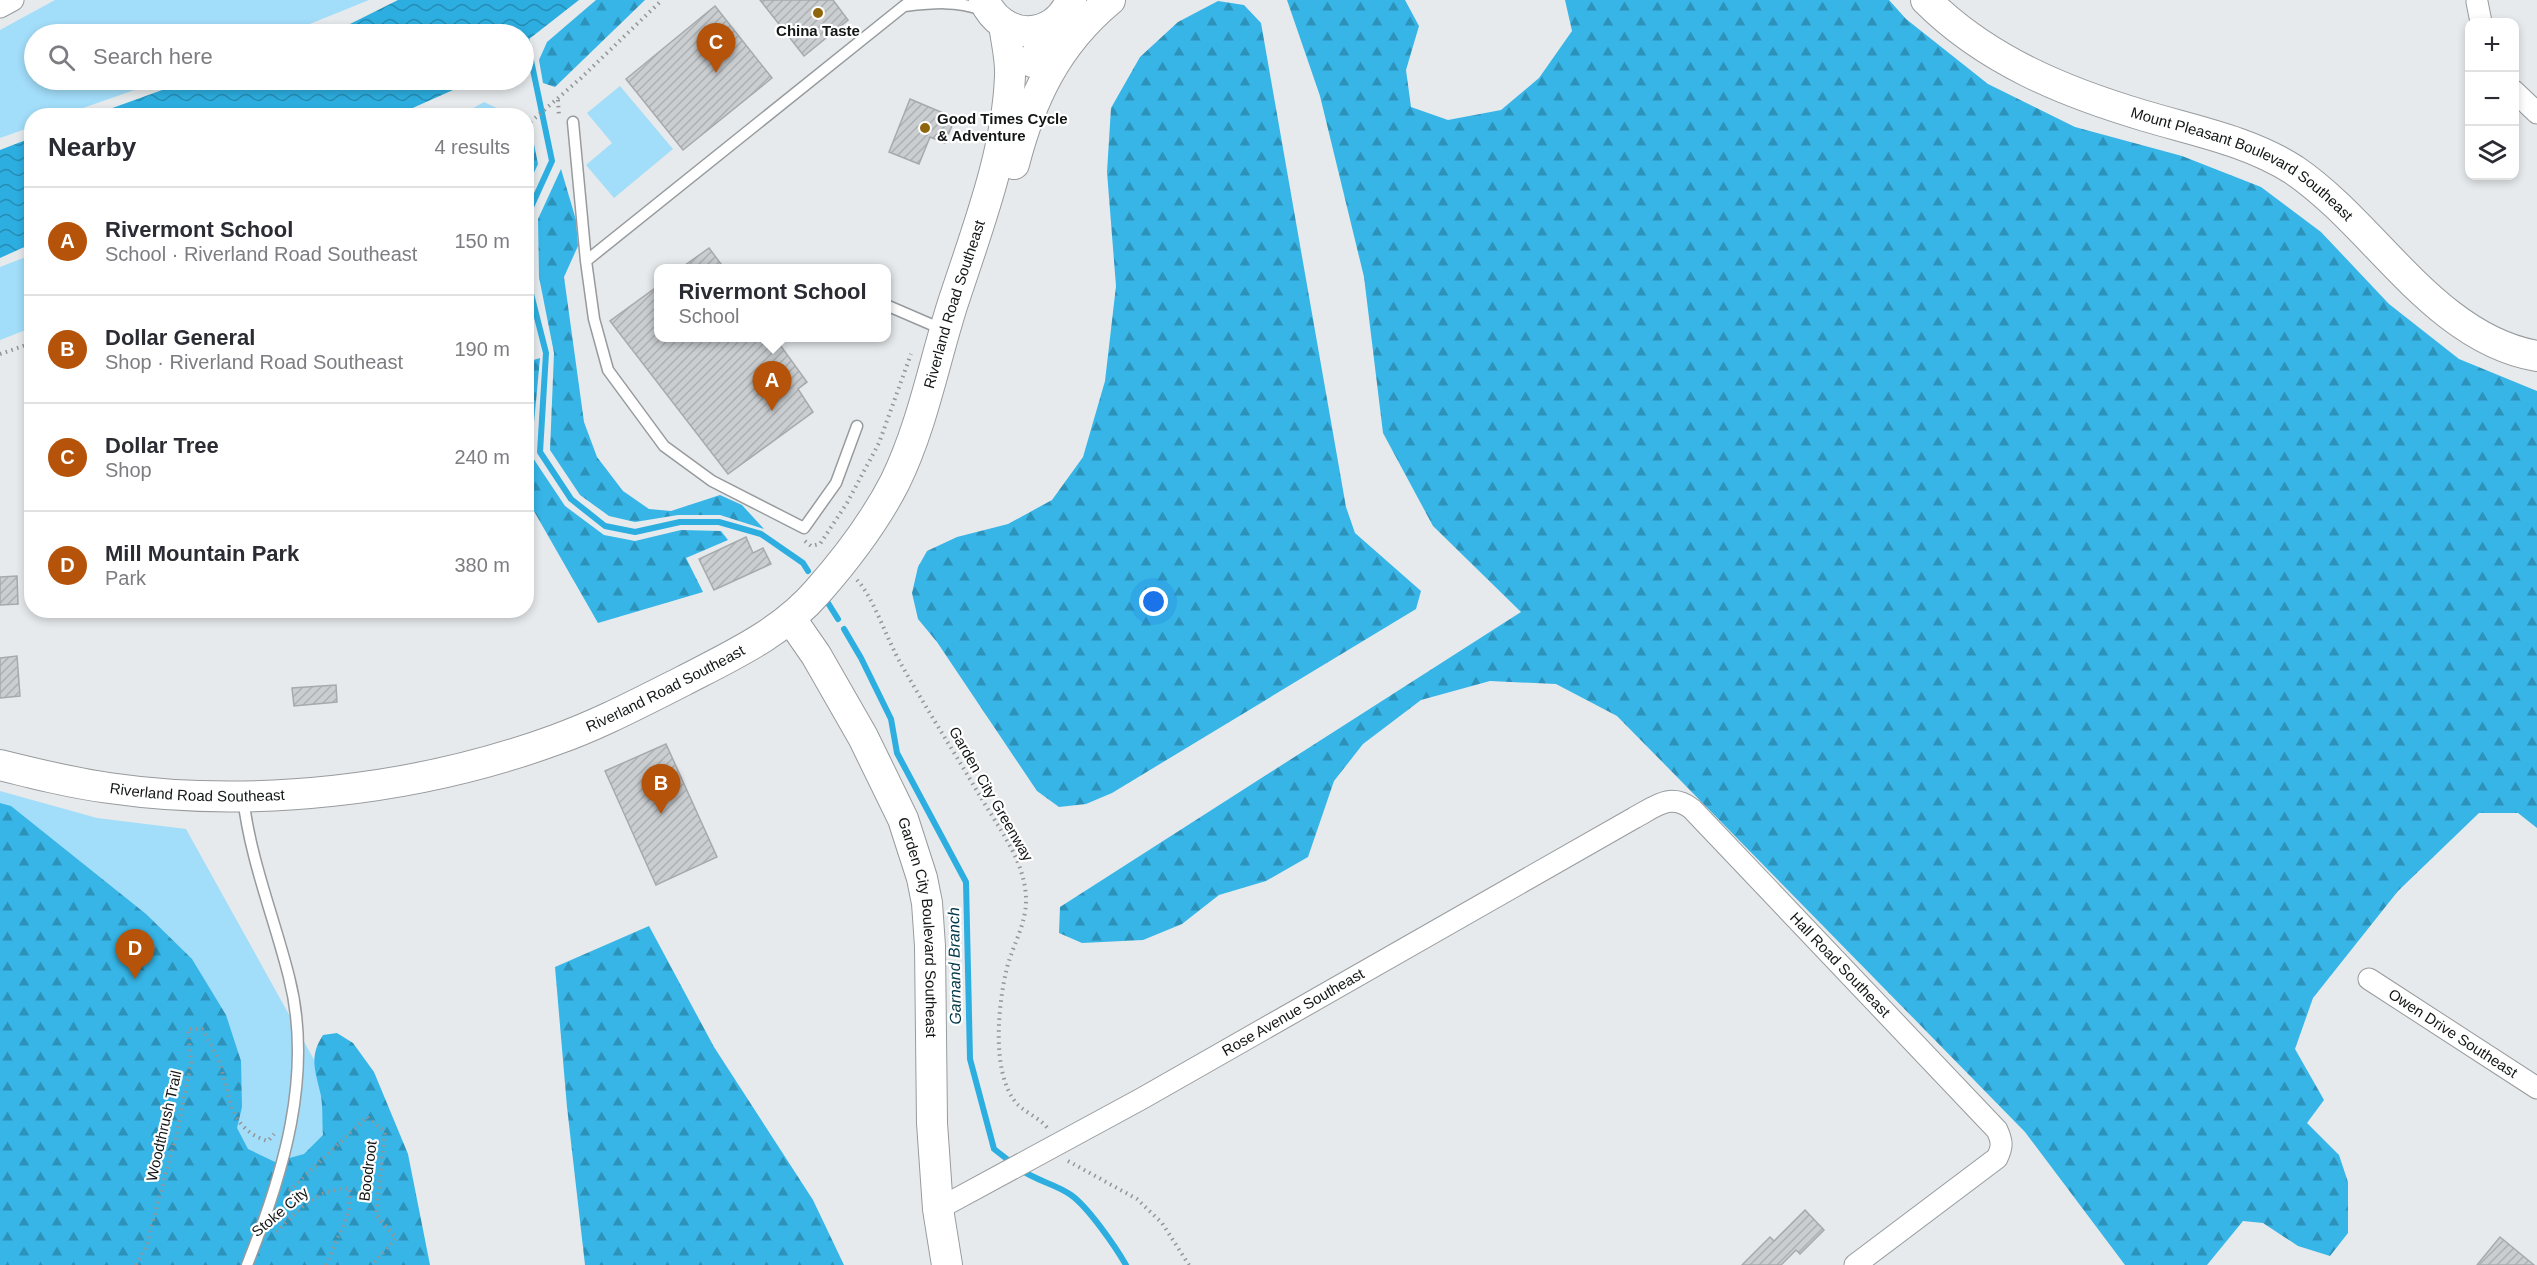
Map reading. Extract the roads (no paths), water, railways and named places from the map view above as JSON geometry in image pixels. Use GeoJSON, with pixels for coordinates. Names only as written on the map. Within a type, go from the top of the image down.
{"type":"FeatureCollection","features":[{"type":"Feature","properties":{"kind":"main road"},"geometry":{"type":"LineString","coordinates":[[973,240],[1008,188],[1022,134],[1044,81],[1064,47],[1088,18],[1110,0]]}},
{"type":"Feature","properties":{"kind":"main road","name":"Mount Pleasant Boulevard Southeast"},"geometry":{"type":"LineString","coordinates":[[1926,0],[1969,36],[2008,63],[2039,79],[2080,95],[2223,138],[2261,153],[2293,170],[2321,190],[2418,287],[2453,316],[2506,346],[2537,356]]}},
{"type":"Feature","properties":{"kind":"main road"},"geometry":{"type":"LineString","coordinates":[[994,14],[1017,30],[1030,32],[1045,28],[1068,8]]}},
{"type":"Feature","properties":{"kind":"main road","name":"Riverland Road Southeast"},"geometry":{"type":"LineString","coordinates":[[0,765],[50,778],[111,789],[180,795],[321,791],[446,772],[503,758],[609,719],[751,645],[791,619],[816,594],[841,563],[869,524],[895,481],[917,424],[934,325],[973,240],[1003,131],[1033,60],[1068,8]]}},
{"type":"Feature","properties":{"kind":"main road","name":"Riverland Road Southeast"},"geometry":{"type":"LineString","coordinates":[[994,14],[1010,75],[1003,131]]}},
{"type":"Feature","properties":{"kind":"main road","name":"Garden City Boulevard Southeast"},"geometry":{"type":"LineString","coordinates":[[791,619],[816,655],[863,737],[903,819],[922,878],[927,903],[930,946],[932,1123],[938,1209],[946,1265]]}},
{"type":"Feature","properties":{"kind":"street"},"geometry":{"type":"LineString","coordinates":[[0,7],[13,0]]}},
{"type":"Feature","properties":{"kind":"street"},"geometry":{"type":"LineString","coordinates":[[2519,96],[2537,113]]}},
{"type":"Feature","properties":{"kind":"street","name":"Hall Road Southeast"},"geometry":{"type":"LineString","coordinates":[[1647,811],[1673,800],[1683,802],[1692,809],[1997,1130],[2002,1141],[2001,1149],[1991,1162],[1855,1265]]}},
{"type":"Feature","properties":{"kind":"street","name":"Rose Avenue Southeast"},"geometry":{"type":"LineString","coordinates":[[938,1209],[1141,1099],[1248,1036],[1647,811]]}},
{"type":"Feature","properties":{"kind":"street","name":"Owen Drive Southeast"},"geometry":{"type":"LineString","coordinates":[[2369,979],[2537,1088]]}},
{"type":"Feature","properties":{"kind":"lane"},"geometry":{"type":"LineString","coordinates":[[586,261],[908,3],[951,0],[970,4],[994,14]]}},
{"type":"Feature","properties":{"kind":"lane"},"geometry":{"type":"LineString","coordinates":[[573,122],[586,261],[594,319],[608,370],[664,446],[712,481],[804,528],[836,483],[857,426]]}},
{"type":"Feature","properties":{"kind":"lane"},"geometry":{"type":"LineString","coordinates":[[891,307],[934,325]]}},
{"type":"Feature","properties":{"kind":"lane"},"geometry":{"type":"LineString","coordinates":[[243,795],[252,849],[293,994],[300,1048],[292,1117],[275,1186],[247,1265]]}},
{"type":"Feature","properties":{"kind":"water"},"geometry":{"type":"Polygon","coordinates":[[[398,0],[579,0],[534,35],[534,24],[350,24],[398,0]]]}},
{"type":"Feature","properties":{"kind":"water"},"geometry":{"type":"Polygon","coordinates":[[[162,90],[453,90],[413,108],[112,108],[162,90]]]}},
{"type":"Feature","properties":{"kind":"water"},"geometry":{"type":"Polygon","coordinates":[[[24,141],[24,247],[0,258],[0,150],[24,141]]]}},
{"type":"Feature","properties":{"kind":"waterway","name":"Garnand Branch"},"geometry":{"type":"LineString","coordinates":[[534,75],[552,161],[534,200]]}},
{"type":"Feature","properties":{"kind":"waterway","name":"Garnand Branch"},"geometry":{"type":"LineString","coordinates":[[534,306],[546,353],[540,452],[571,499],[605,526],[635,532],[680,522],[719,522],[761,534],[803,563],[808,571]]}},
{"type":"Feature","properties":{"kind":"waterway","name":"Garnand Branch"},"geometry":{"type":"LineString","coordinates":[[828,603],[838,619]]}},
{"type":"Feature","properties":{"kind":"waterway","name":"Garnand Branch"},"geometry":{"type":"LineString","coordinates":[[844,629],[891,719],[897,753],[966,882],[970,1059],[994,1149],[1012,1163]]}},
{"type":"Feature","properties":{"kind":"waterway","name":"Garnand Branch"},"geometry":{"type":"LineString","coordinates":[[1020,1169],[1065,1191],[1078,1201],[1101,1227],[1126,1265]]}},
{"type":"Feature","properties":{"kind":"place","name":"China Taste"},"geometry":{"type":"Point","coordinates":[818,13]}},
{"type":"Feature","properties":{"kind":"place","name":"Dollar Tree"},"geometry":{"type":"Point","coordinates":[716,73]}},
{"type":"Feature","properties":{"kind":"place","name":"Good Times Cycle & Adventure"},"geometry":{"type":"Point","coordinates":[925,128]}},
{"type":"Feature","properties":{"kind":"place","name":"Rivermont School"},"geometry":{"type":"Point","coordinates":[772,411]}},
{"type":"Feature","properties":{"kind":"place","name":"Dollar General"},"geometry":{"type":"Point","coordinates":[661,814]}},
{"type":"Feature","properties":{"kind":"place","name":"Mill Mountain Park"},"geometry":{"type":"Point","coordinates":[135,979]}}]}
